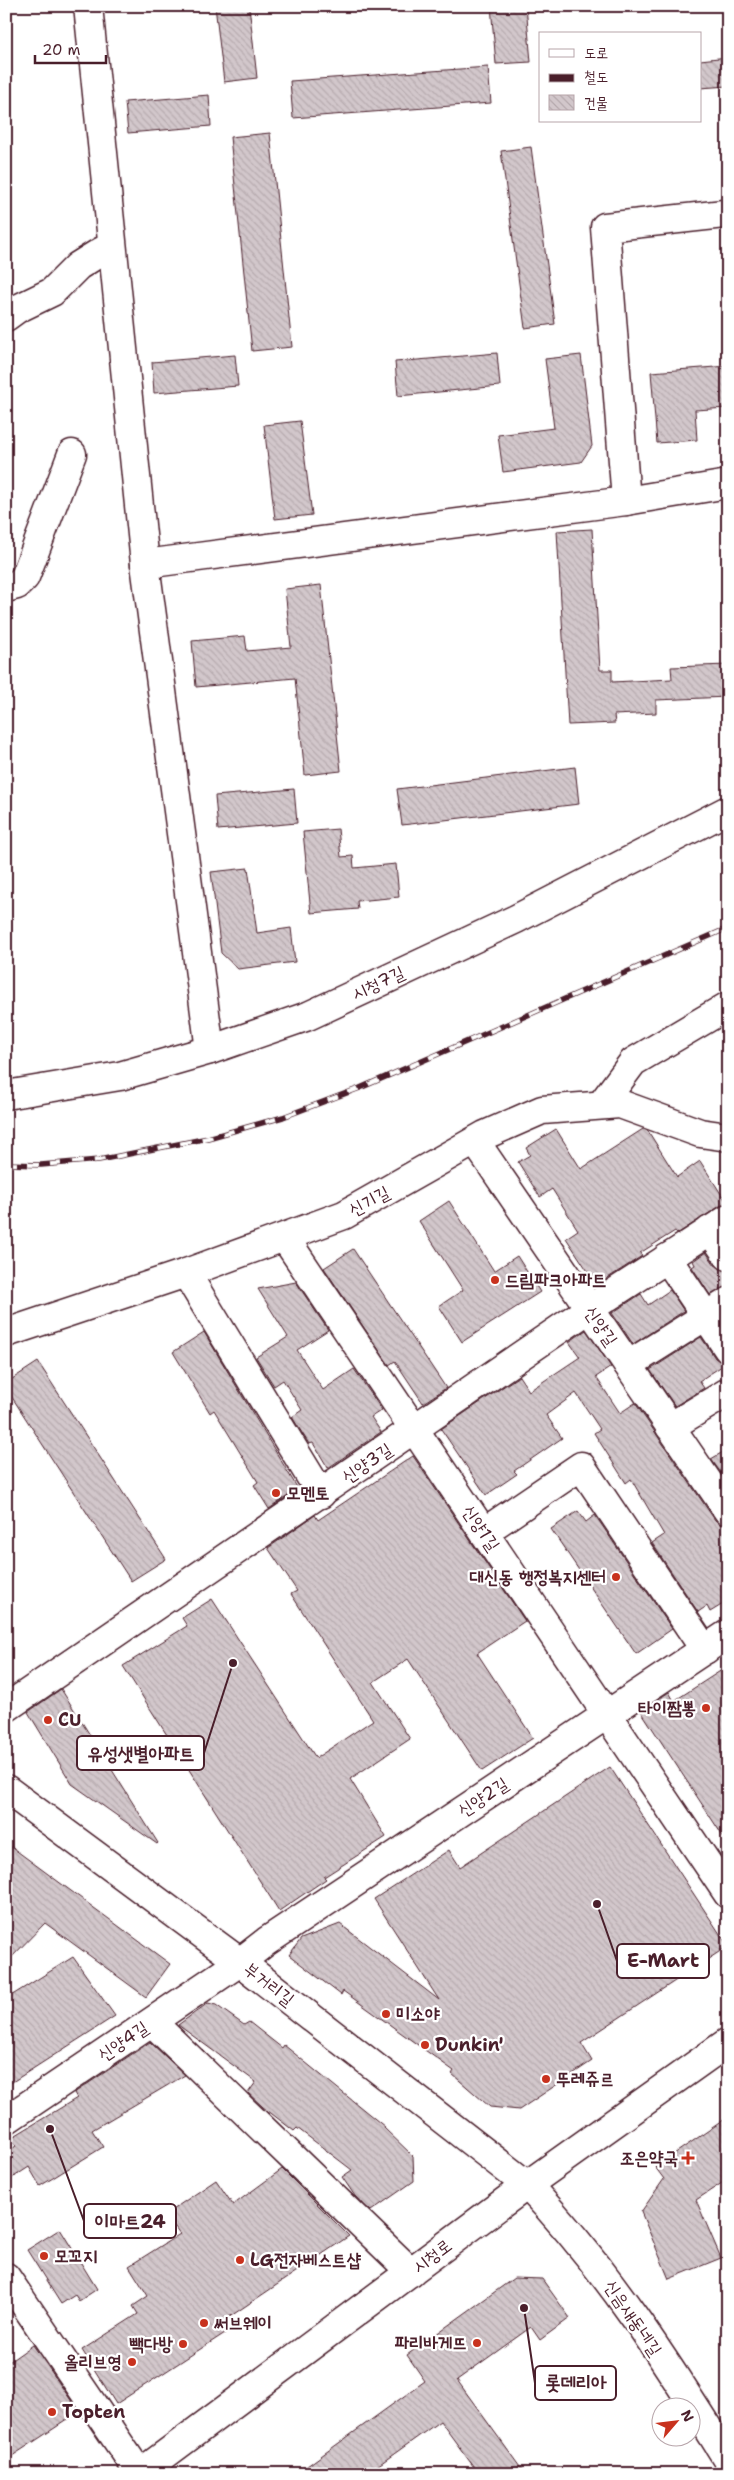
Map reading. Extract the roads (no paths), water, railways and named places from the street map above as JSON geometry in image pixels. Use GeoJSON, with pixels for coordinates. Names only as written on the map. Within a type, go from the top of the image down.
{"type":"FeatureCollection","features":[{"type":"Feature","properties":{"kind":"street"},"geometry":{"type":"LineString","coordinates":[[88,6],[144,564],[210,1050]]}},
{"type":"Feature","properties":{"kind":"street"},"geometry":{"type":"LineString","coordinates":[[626,501],[605,227],[724,214]]}},
{"type":"Feature","properties":{"kind":"street"},"geometry":{"type":"LineString","coordinates":[[6,317],[17,309],[52,292],[78,266],[102,251]]}},
{"type":"Feature","properties":{"kind":"street"},"geometry":{"type":"LineString","coordinates":[[6,588],[17,585],[26,577],[72,454]]}},
{"type":"Feature","properties":{"kind":"street"},"geometry":{"type":"LineString","coordinates":[[144,564],[626,501],[728,484]]}},
{"type":"Feature","properties":{"kind":"street","name":"시청7길"},"geometry":{"type":"LineString","coordinates":[[6,1095],[120,1076],[210,1050],[318,1012],[516,919],[728,810]]}},
{"type":"Feature","properties":{"kind":"street"},"geometry":{"type":"LineString","coordinates":[[601,1105],[633,1062],[728,1006]]}},
{"type":"Feature","properties":{"kind":"street","name":"신기길"},"geometry":{"type":"LineString","coordinates":[[6,1333],[186,1273],[285,1238],[344,1214],[475,1141],[542,1110],[620,1104],[700,1133],[728,1137]]}},
{"type":"Feature","properties":{"kind":"street","name":"신양길"},"geometry":{"type":"LineString","coordinates":[[475,1141],[728,1512]]}},
{"type":"Feature","properties":{"kind":"street"},"geometry":{"type":"LineString","coordinates":[[719,1225],[728,1256]]}},
{"type":"Feature","properties":{"kind":"street","name":"신양3길"},"geometry":{"type":"LineString","coordinates":[[6,1708],[590,1309],[719,1225]]}},
{"type":"Feature","properties":{"kind":"street","name":"신양1길"},"geometry":{"type":"LineString","coordinates":[[285,1238],[608,1715],[719,1863],[728,1894]]}},
{"type":"Feature","properties":{"kind":"street"},"geometry":{"type":"LineString","coordinates":[[667,1258],[717,1309],[728,1348]]}},
{"type":"Feature","properties":{"kind":"street"},"geometry":{"type":"LineString","coordinates":[[186,1273],[321,1494]]}},
{"type":"Feature","properties":{"kind":"street"},"geometry":{"type":"LineString","coordinates":[[628,1365],[717,1309]]}},
{"type":"Feature","properties":{"kind":"street"},"geometry":{"type":"LineString","coordinates":[[670,1427],[728,1392]]}},
{"type":"Feature","properties":{"kind":"street"},"geometry":{"type":"LineString","coordinates":[[484,1532],[581,1466],[705,1650]]}},
{"type":"Feature","properties":{"kind":"street","name":"신양2길"},"geometry":{"type":"LineString","coordinates":[[240,1962],[267,1941],[728,1634]]}},
{"type":"Feature","properties":{"kind":"street","name":"부거리길"},"geometry":{"type":"LineString","coordinates":[[6,1790],[240,1962],[527,2185]]}},
{"type":"Feature","properties":{"kind":"street","name":"신양4길"},"geometry":{"type":"LineString","coordinates":[[6,2120],[240,1962]]}},
{"type":"Feature","properties":{"kind":"street"},"geometry":{"type":"LineString","coordinates":[[152,2022],[410,2272]]}},
{"type":"Feature","properties":{"kind":"street","name":"시청로"},"geometry":{"type":"LineString","coordinates":[[140,2474],[527,2185],[728,2042]]}},
{"type":"Feature","properties":{"kind":"street","name":"신음새동네길"},"geometry":{"type":"LineString","coordinates":[[527,2185],[564,2224],[599,2268],[728,2461]]}},
{"type":"Feature","properties":{"kind":"street"},"geometry":{"type":"LineString","coordinates":[[6,2277],[140,2474]]}},
{"type":"Feature","properties":{"kind":"street"},"geometry":{"type":"LineString","coordinates":[[712,2474],[728,2461]]}},
{"type":"Feature","properties":{"kind":"railway"},"geometry":{"type":"LineString","coordinates":[[6,1164],[41,1165],[99,1160],[208,1138],[283,1117],[360,1088],[728,928]]}},
{"type":"Feature","properties":{"kind":"place","name":"드림파크아파트"},"geometry":{"type":"Point","coordinates":[495,1280]}},
{"type":"Feature","properties":{"kind":"place","name":"모멘토"},"geometry":{"type":"Point","coordinates":[276,1493]}},
{"type":"Feature","properties":{"kind":"place","name":"대신동 행정복지센터"},"geometry":{"type":"Point","coordinates":[616,1577]}},
{"type":"Feature","properties":{"kind":"place","name":"유성샛별아파트"},"geometry":{"type":"Point","coordinates":[233,1663]}},
{"type":"Feature","properties":{"kind":"place","name":"타이짬뽕"},"geometry":{"type":"Point","coordinates":[706,1708]}},
{"type":"Feature","properties":{"kind":"place","name":"CU"},"geometry":{"type":"Point","coordinates":[48,1720]}},
{"type":"Feature","properties":{"kind":"place","name":"E-Mart"},"geometry":{"type":"Point","coordinates":[597,1904]}},
{"type":"Feature","properties":{"kind":"place","name":"미소야"},"geometry":{"type":"Point","coordinates":[386,2014]}},
{"type":"Feature","properties":{"kind":"place","name":"Dunkin'"},"geometry":{"type":"Point","coordinates":[425,2045]}},
{"type":"Feature","properties":{"kind":"place","name":"뚜레쥬르"},"geometry":{"type":"Point","coordinates":[546,2079]}},
{"type":"Feature","properties":{"kind":"place","name":"이마트24"},"geometry":{"type":"Point","coordinates":[50,2129]}},
{"type":"Feature","properties":{"kind":"place","name":"조은약국"},"geometry":{"type":"Point","coordinates":[688,2158]}},
{"type":"Feature","properties":{"kind":"place","name":"모꼬지"},"geometry":{"type":"Point","coordinates":[44,2256]}},
{"type":"Feature","properties":{"kind":"place","name":"LG전자베스트샵"},"geometry":{"type":"Point","coordinates":[240,2260]}},
{"type":"Feature","properties":{"kind":"place","name":"롯데리아"},"geometry":{"type":"Point","coordinates":[524,2308]}},
{"type":"Feature","properties":{"kind":"place","name":"써브웨이"},"geometry":{"type":"Point","coordinates":[204,2323]}},
{"type":"Feature","properties":{"kind":"place","name":"파리바게뜨"},"geometry":{"type":"Point","coordinates":[477,2343]}},
{"type":"Feature","properties":{"kind":"place","name":"빽다방"},"geometry":{"type":"Point","coordinates":[183,2344]}},
{"type":"Feature","properties":{"kind":"place","name":"올리브영"},"geometry":{"type":"Point","coordinates":[132,2362]}},
{"type":"Feature","properties":{"kind":"place","name":"Topten"},"geometry":{"type":"Point","coordinates":[52,2412]}}]}
